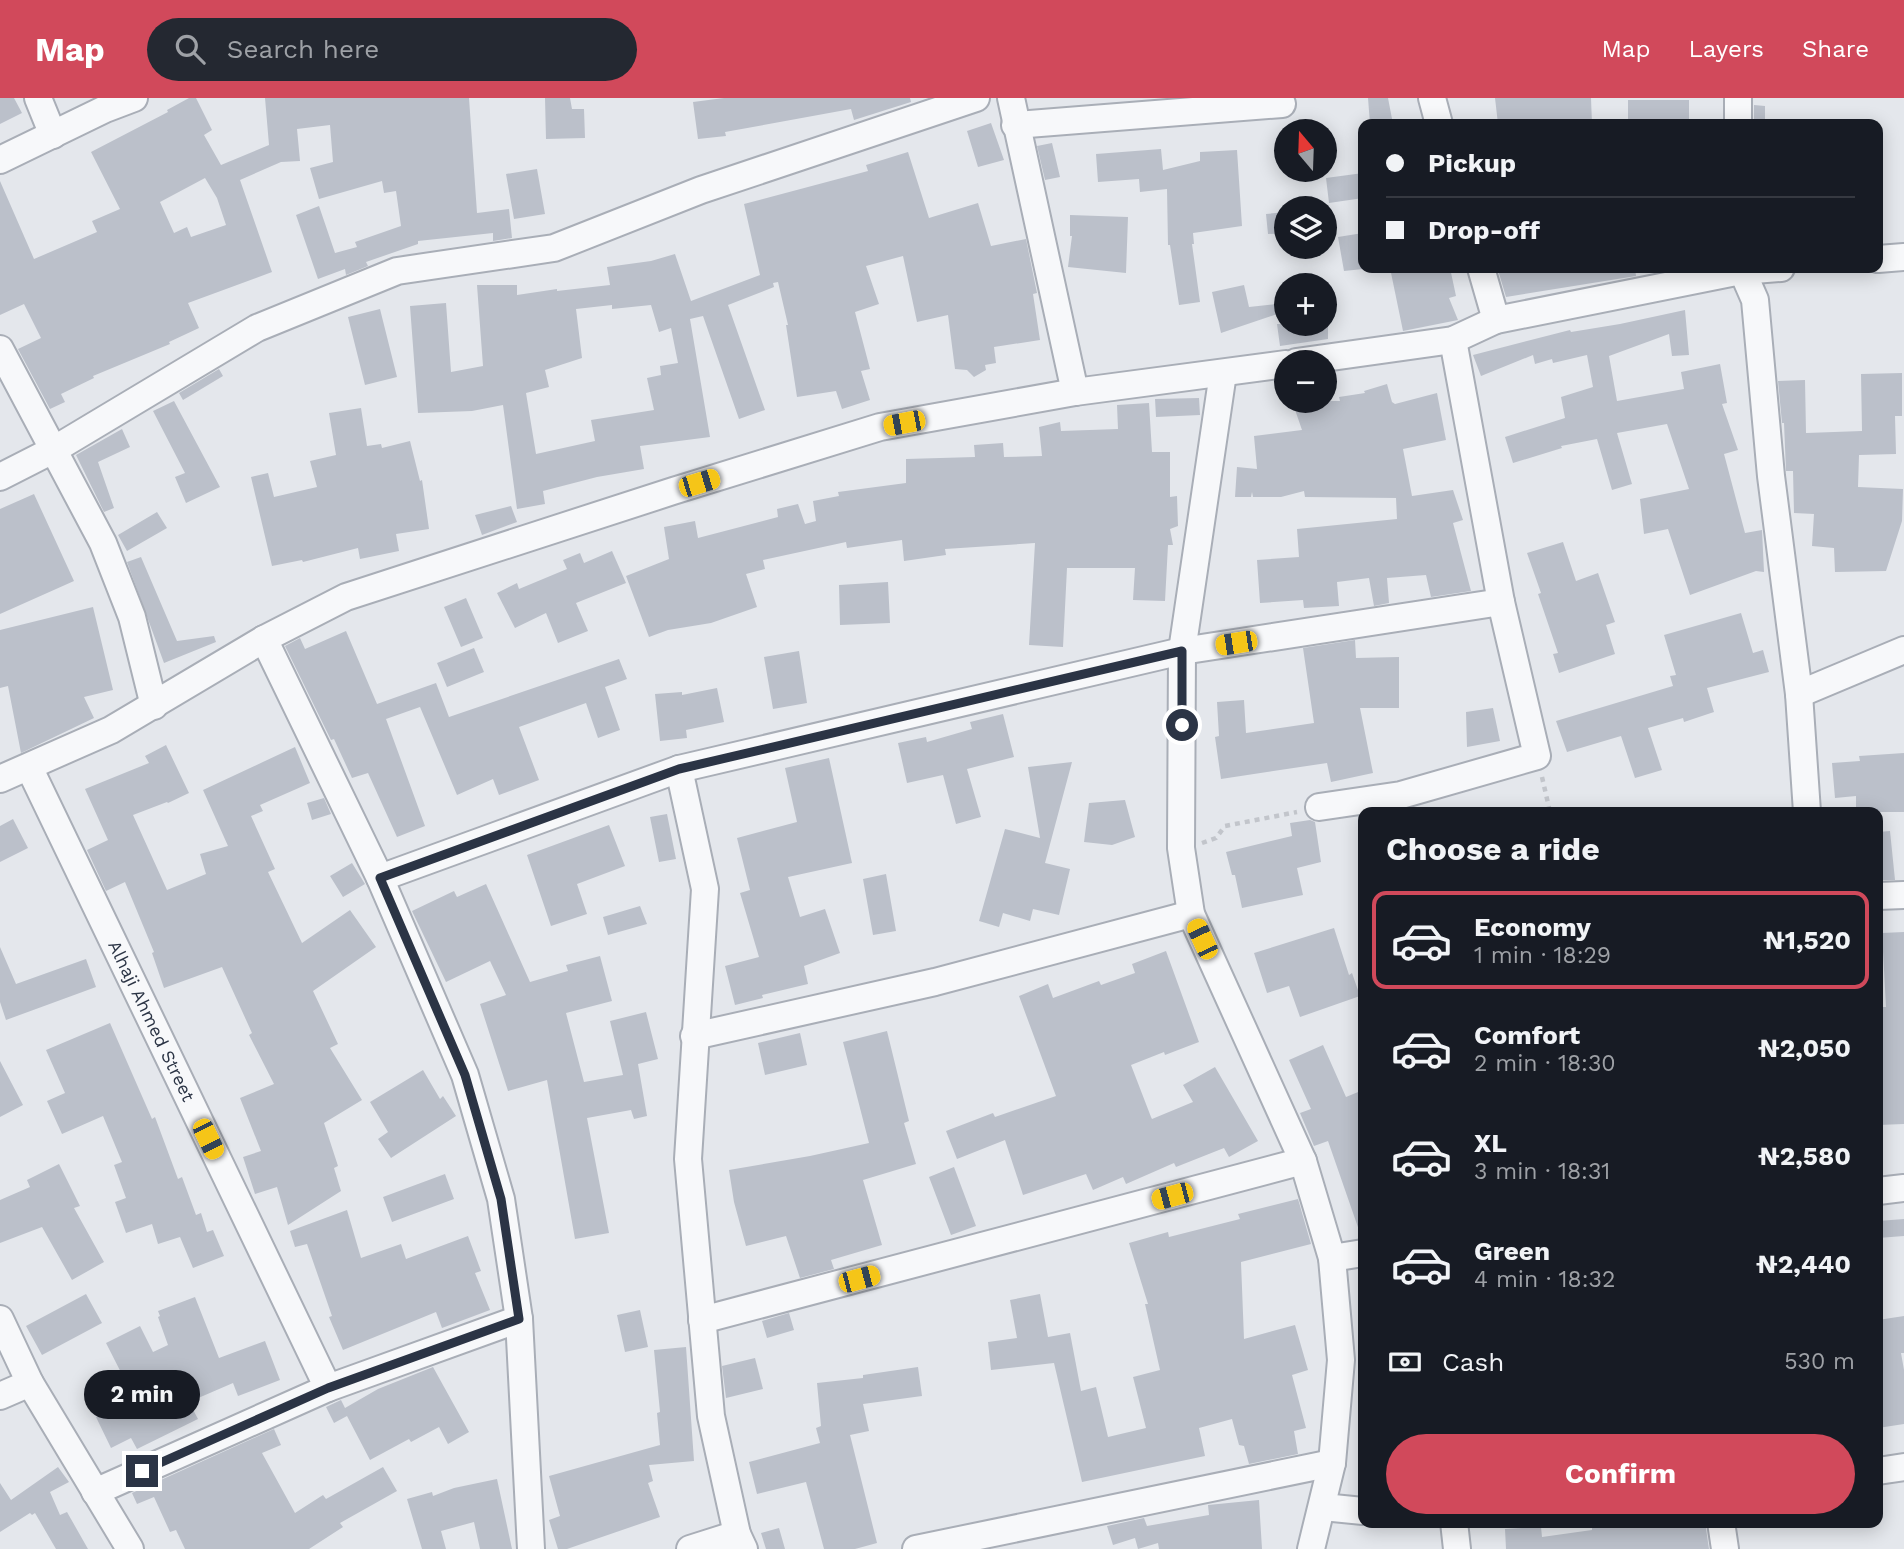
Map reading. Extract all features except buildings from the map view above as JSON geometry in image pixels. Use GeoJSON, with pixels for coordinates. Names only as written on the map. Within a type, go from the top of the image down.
{"type":"FeatureCollection","features":[{"type":"Feature","properties":{"kind":"street"},"geometry":{"type":"LineString","coordinates":[[38,98],[53,135]]}},
{"type":"Feature","properties":{"kind":"street"},"geometry":{"type":"LineString","coordinates":[[0,160],[134,98]]}},
{"type":"Feature","properties":{"kind":"street"},"geometry":{"type":"LineString","coordinates":[[0,477],[55,449],[257,328],[397,271],[554,248],[701,190],[976,98]]}},
{"type":"Feature","properties":{"kind":"street"},"geometry":{"type":"LineString","coordinates":[[1011,98],[1075,392]]}},
{"type":"Feature","properties":{"kind":"street"},"geometry":{"type":"LineString","coordinates":[[1432,98],[1438,119]]}},
{"type":"Feature","properties":{"kind":"street"},"geometry":{"type":"LineString","coordinates":[[1738,98],[1738,119]]}},
{"type":"Feature","properties":{"kind":"street"},"geometry":{"type":"LineString","coordinates":[[1015,125],[1282,104]]}},
{"type":"Feature","properties":{"kind":"street"},"geometry":{"type":"LineString","coordinates":[[1883,259],[1904,257]]}},
{"type":"Feature","properties":{"kind":"street"},"geometry":{"type":"LineString","coordinates":[[1482,273],[1496,320]]}},
{"type":"Feature","properties":{"kind":"street"},"geometry":{"type":"LineString","coordinates":[[1337,356],[1453,340],[1496,320],[1726,273]]}},
{"type":"Feature","properties":{"kind":"street"},"geometry":{"type":"LineString","coordinates":[[1742,273],[1755,300],[1772,476],[1800,694],[1807,807]]}},
{"type":"Feature","properties":{"kind":"street"},"geometry":{"type":"LineString","coordinates":[[1319,807],[1401,795],[1537,756],[1501,602],[1453,340]]}},
{"type":"Feature","properties":{"kind":"street"},"geometry":{"type":"LineString","coordinates":[[0,349],[103,543],[132,617],[154,706]]}},
{"type":"Feature","properties":{"kind":"street"},"geometry":{"type":"LineString","coordinates":[[0,779],[111,730],[264,639],[346,597],[880,427],[1075,392],[1274,366]]}},
{"type":"Feature","properties":{"kind":"street"},"geometry":{"type":"LineString","coordinates":[[1223,373],[1182,651],[1181,848],[1191,914],[1303,1161],[1332,1258],[1341,1360],[1332,1463],[1311,1549]]}},
{"type":"Feature","properties":{"kind":"street"},"geometry":{"type":"LineString","coordinates":[[380,878],[679,769],[1182,651],[1501,602]]}},
{"type":"Feature","properties":{"kind":"street"},"geometry":{"type":"LineString","coordinates":[[264,639],[380,878],[465,1075],[501,1199],[519,1319],[531,1549]]}},
{"type":"Feature","properties":{"kind":"street"},"geometry":{"type":"LineString","coordinates":[[1800,694],[1903,649]]}},
{"type":"Feature","properties":{"kind":"street","name":"Alhaji Ahmed Street"},"geometry":{"type":"LineString","coordinates":[[29,767],[328,1388]]}},
{"type":"Feature","properties":{"kind":"street"},"geometry":{"type":"LineString","coordinates":[[679,769],[705,889],[688,1159],[711,1416],[741,1541],[690,1549]]}},
{"type":"Feature","properties":{"kind":"street"},"geometry":{"type":"LineString","coordinates":[[1883,896],[1904,895]]}},
{"type":"Feature","properties":{"kind":"street"},"geometry":{"type":"LineString","coordinates":[[694,1036],[934,982],[1191,914]]}},
{"type":"Feature","properties":{"kind":"street"},"geometry":{"type":"LineString","coordinates":[[702,1320],[1303,1161]]}},
{"type":"Feature","properties":{"kind":"street"},"geometry":{"type":"LineString","coordinates":[[1883,1190],[1904,1188]]}},
{"type":"Feature","properties":{"kind":"street"},"geometry":{"type":"LineString","coordinates":[[1332,1258],[1358,1255]]}},
{"type":"Feature","properties":{"kind":"street"},"geometry":{"type":"LineString","coordinates":[[0,1319],[30,1383],[130,1549]]}},
{"type":"Feature","properties":{"kind":"street"},"geometry":{"type":"LineString","coordinates":[[95,1492],[328,1388],[519,1319]]}},
{"type":"Feature","properties":{"kind":"street"},"geometry":{"type":"LineString","coordinates":[[0,1396],[30,1383]]}},
{"type":"Feature","properties":{"kind":"street"},"geometry":{"type":"LineString","coordinates":[[916,1549],[1332,1463]]}},
{"type":"Feature","properties":{"kind":"street"},"geometry":{"type":"LineString","coordinates":[[1883,1470],[1904,1467]]}},
{"type":"Feature","properties":{"kind":"street"},"geometry":{"type":"LineString","coordinates":[[1323,1507],[1358,1510]]}},
{"type":"Feature","properties":{"kind":"street"},"geometry":{"type":"LineString","coordinates":[[1455,1528],[1457,1549]]}},
{"type":"Feature","properties":{"kind":"street"},"geometry":{"type":"LineString","coordinates":[[1722,1528],[1725,1549]]}},
{"type":"Feature","properties":{"kind":"path"},"geometry":{"type":"LineString","coordinates":[[1537,756],[1549,807]]}},
{"type":"Feature","properties":{"kind":"path"},"geometry":{"type":"LineString","coordinates":[[1181,848],[1210,841],[1216,838],[1225,826],[1319,807]]}},
{"type":"Feature","properties":{"kind":"route"},"geometry":{"type":"LineString","coordinates":[[142,1471],[328,1388],[519,1319],[501,1199],[465,1075],[380,878],[679,769],[1182,651],[1182,725]]}}]}
